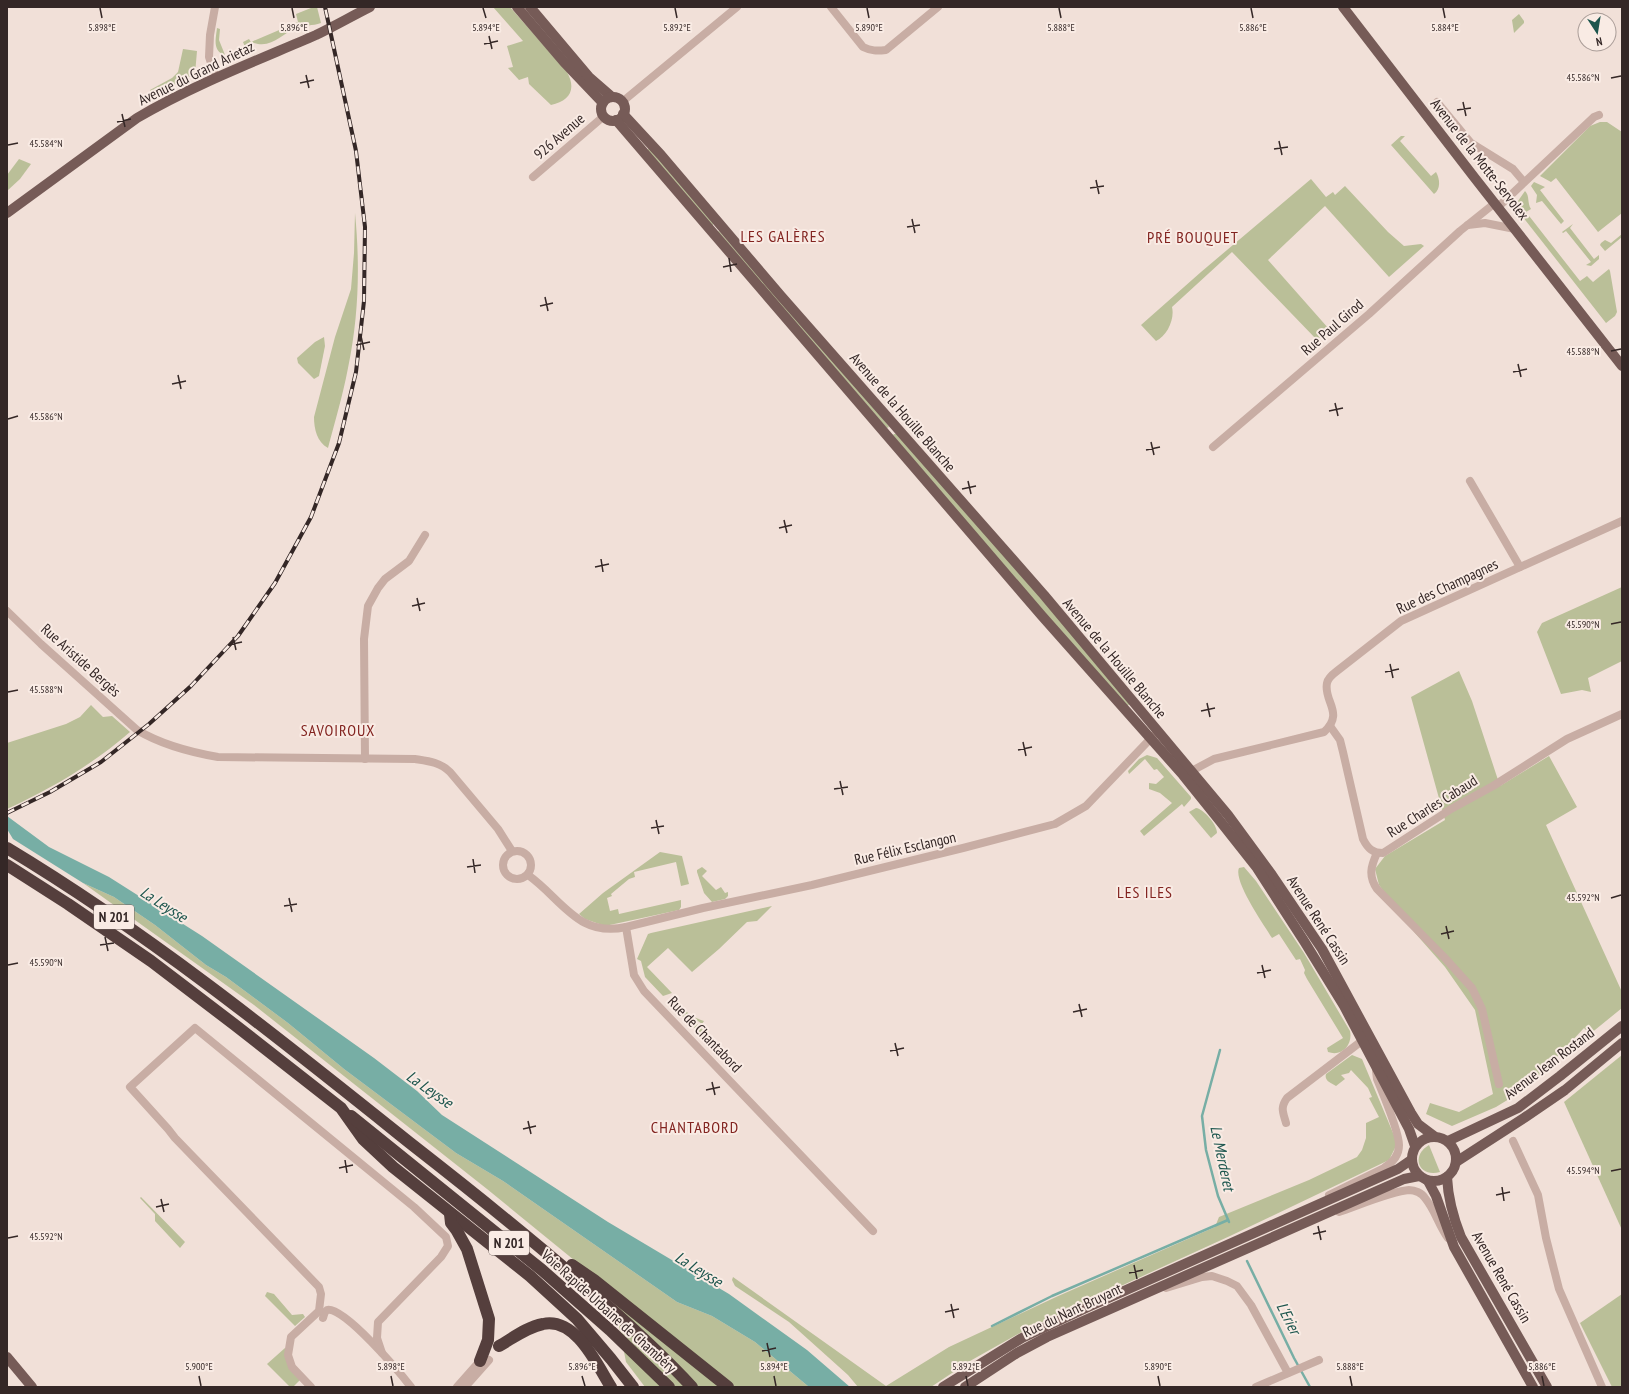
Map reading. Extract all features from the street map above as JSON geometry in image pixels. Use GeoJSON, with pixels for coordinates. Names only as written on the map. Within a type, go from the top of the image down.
{"type":"FeatureCollection","features":[{"type":"Feature","properties":{"kind":"highway","name":"Voie Rapide Urbaine de Chambéry"},"geometry":{"type":"LineString","coordinates":[[7,848],[138,933],[217,991],[389,1126],[512,1223],[583,1283],[640,1335],[692,1387]]}},
{"type":"Feature","properties":{"kind":"highway","name":"N 201"},"geometry":{"type":"LineString","coordinates":[[7,865],[107,930],[235,1025],[341,1108]]}},
{"type":"Feature","properties":{"kind":"highway","name":"Voie Rapide Urbaine de Chambéry"},"geometry":{"type":"LineString","coordinates":[[341,1108],[542,1270],[610,1330],[669,1387]]}},
{"type":"Feature","properties":{"kind":"highway"},"geometry":{"type":"LineString","coordinates":[[341,1108],[363,1139],[393,1167],[552,1296],[577,1319],[600,1345],[633,1387]]}},
{"type":"Feature","properties":{"kind":"highway"},"geometry":{"type":"LineString","coordinates":[[450,1214],[451,1223],[467,1249],[489,1319],[488,1340],[484,1360]]}},
{"type":"Feature","properties":{"kind":"highway"},"geometry":{"type":"LineString","coordinates":[[512,1223],[594,1280],[728,1387]]}},
{"type":"Feature","properties":{"kind":"highway"},"geometry":{"type":"LineString","coordinates":[[484,1360],[519,1326],[534,1318],[544,1323],[564,1327],[576,1335],[585,1346],[611,1387]]}},
{"type":"Feature","properties":{"kind":"highway"},"geometry":{"type":"LineString","coordinates":[[542,1321],[558,1318],[572,1323],[600,1345]]}},
{"type":"Feature","properties":{"kind":"main road","name":"Avenue du Grand Arietaz"},"geometry":{"type":"LineString","coordinates":[[7,213],[137,118],[216,78],[318,34],[370,7]]}},
{"type":"Feature","properties":{"kind":"main road"},"geometry":{"type":"LineString","coordinates":[[517,7],[564,62],[602,103]]}},
{"type":"Feature","properties":{"kind":"main road"},"geometry":{"type":"LineString","coordinates":[[530,7],[589,77],[612,97],[622,102],[624,108],[620,117]]}},
{"type":"Feature","properties":{"kind":"main road","name":"Avenue de la Motte-Servolex"},"geometry":{"type":"LineString","coordinates":[[1343,7],[1620,363]]}},
{"type":"Feature","properties":{"kind":"main road"},"geometry":{"type":"LineString","coordinates":[[604,116],[601,111],[602,103],[612,97]]}},
{"type":"Feature","properties":{"kind":"main road","name":"Avenue de la Houille Blanche"},"geometry":{"type":"LineString","coordinates":[[604,116],[609,120],[620,117]]}},
{"type":"Feature","properties":{"kind":"main road","name":"Avenue de la Houille Blanche"},"geometry":{"type":"LineString","coordinates":[[620,117],[1037,611],[1155,735]]}},
{"type":"Feature","properties":{"kind":"main road","name":"Avenue de la Houille Blanche"},"geometry":{"type":"LineString","coordinates":[[620,117],[661,155],[786,302],[1044,596],[1155,735]]}},
{"type":"Feature","properties":{"kind":"main road","name":"Avenue René Cassin"},"geometry":{"type":"LineString","coordinates":[[1155,735],[1187,773],[1228,815],[1272,875],[1308,927],[1332,966],[1366,1038],[1411,1113],[1418,1124],[1434,1136]]}},
{"type":"Feature","properties":{"kind":"main road","name":"Avenue Jean Rostand"},"geometry":{"type":"LineString","coordinates":[[1448,1141],[1518,1108],[1622,1026]]}},
{"type":"Feature","properties":{"kind":"main road","name":"Avenue René Cassin"},"geometry":{"type":"LineString","coordinates":[[1366,1038],[1375,1065],[1410,1129],[1414,1146]]}},
{"type":"Feature","properties":{"kind":"main road","name":"Avenue Jean Rostand"},"geometry":{"type":"LineString","coordinates":[[1447,1177],[1453,1170],[1456,1162],[1565,1090],[1622,1043]]}},
{"type":"Feature","properties":{"kind":"main road"},"geometry":{"type":"LineString","coordinates":[[1447,1177],[1438,1181],[1428,1181],[1419,1176],[1413,1169],[1411,1160],[1414,1146],[1427,1137],[1434,1136],[1442,1138],[1448,1141],[1453,1147],[1456,1154],[1456,1162]]}},
{"type":"Feature","properties":{"kind":"main road","name":"Rue du Nant Bruyant"},"geometry":{"type":"LineString","coordinates":[[943,1387],[1022,1338],[1398,1169],[1411,1160]]}},
{"type":"Feature","properties":{"kind":"main road","name":"Rue du Nant Bruyant"},"geometry":{"type":"LineString","coordinates":[[965,1387],[1017,1353],[1041,1340],[1404,1179],[1419,1176]]}},
{"type":"Feature","properties":{"kind":"main road","name":"Avenue René Cassin"},"geometry":{"type":"LineString","coordinates":[[1447,1177],[1448,1193],[1453,1218],[1461,1237],[1547,1387]]}},
{"type":"Feature","properties":{"kind":"main road","name":"Avenue René Cassin"},"geometry":{"type":"LineString","coordinates":[[1428,1181],[1436,1196],[1454,1248],[1533,1387]]}},
{"type":"Feature","properties":{"kind":"main road"},"geometry":{"type":"LineString","coordinates":[[7,1357],[32,1387]]}},
{"type":"Feature","properties":{"kind":"street"},"geometry":{"type":"LineString","coordinates":[[215,7],[210,35],[209,57],[216,78]]}},
{"type":"Feature","properties":{"kind":"street"},"geometry":{"type":"LineString","coordinates":[[622,102],[737,7]]}},
{"type":"Feature","properties":{"kind":"street"},"geometry":{"type":"LineString","coordinates":[[831,7],[863,47],[868,50],[879,51],[886,50],[938,7]]}},
{"type":"Feature","properties":{"kind":"street"},"geometry":{"type":"LineString","coordinates":[[1437,102],[1470,143],[1513,169],[1524,182]]}},
{"type":"Feature","properties":{"kind":"street","name":"Rue Paul Girod"},"geometry":{"type":"LineString","coordinates":[[1213,447],[1374,310],[1467,225],[1497,205],[1594,117],[1599,115]]}},
{"type":"Feature","properties":{"kind":"street","name":"926 Avenue"},"geometry":{"type":"LineString","coordinates":[[533,177],[604,116]]}},
{"type":"Feature","properties":{"kind":"street"},"geometry":{"type":"LineString","coordinates":[[1467,225],[1485,223],[1514,228]]}},
{"type":"Feature","properties":{"kind":"street"},"geometry":{"type":"LineString","coordinates":[[1470,481],[1520,567]]}},
{"type":"Feature","properties":{"kind":"street","name":"Rue des Champagnes"},"geometry":{"type":"LineString","coordinates":[[1330,726],[1333,714],[1326,688],[1327,683],[1336,671],[1401,621],[1622,521]]}},
{"type":"Feature","properties":{"kind":"street"},"geometry":{"type":"LineString","coordinates":[[426,535],[409,561],[385,579],[368,606],[364,639],[365,759],[415,759],[431,761],[442,765],[450,772],[498,829],[512,851]]}},
{"type":"Feature","properties":{"kind":"street","name":"Rue Aristide Bergès"},"geometry":{"type":"LineString","coordinates":[[7,611],[41,644],[137,730],[170,746],[195,753],[218,757],[365,759]]}},
{"type":"Feature","properties":{"kind":"street","name":"Rue Charles Cabaud"},"geometry":{"type":"LineString","coordinates":[[1330,726],[1337,736],[1343,752],[1363,839],[1370,849],[1377,853],[1383,852],[1451,809],[1493,786],[1567,739],[1622,714]]}},
{"type":"Feature","properties":{"kind":"street"},"geometry":{"type":"LineString","coordinates":[[1187,773],[1214,759],[1324,732],[1330,726]]}},
{"type":"Feature","properties":{"kind":"street","name":"Rue Félix Esclangon"},"geometry":{"type":"LineString","coordinates":[[626,927],[704,908],[812,885],[1055,824],[1070,816],[1091,801],[1155,735]]}},
{"type":"Feature","properties":{"kind":"street"},"geometry":{"type":"LineString","coordinates":[[512,851],[521,851],[529,857],[531,866],[528,875],[520,879],[512,878],[505,873],[503,869],[503,860],[512,851]]}},
{"type":"Feature","properties":{"kind":"street"},"geometry":{"type":"LineString","coordinates":[[1377,853],[1371,866],[1371,876],[1377,889],[1444,957],[1472,988],[1482,1009],[1500,1084]]}},
{"type":"Feature","properties":{"kind":"street"},"geometry":{"type":"LineString","coordinates":[[528,875],[544,887],[582,922],[594,927],[609,930],[626,927]]}},
{"type":"Feature","properties":{"kind":"street","name":"Rue de Chantabord"},"geometry":{"type":"LineString","coordinates":[[626,927],[634,975],[644,991],[872,1231]]}},
{"type":"Feature","properties":{"kind":"street"},"geometry":{"type":"LineString","coordinates":[[311,1387],[292,1367],[288,1355],[291,1337],[319,1311],[321,1294],[319,1287],[175,1138],[130,1087],[196,1028],[414,1207],[446,1237],[448,1246],[441,1257],[378,1322],[377,1338],[382,1353]]}},
{"type":"Feature","properties":{"kind":"street"},"geometry":{"type":"LineString","coordinates":[[1286,1123],[1282,1112],[1282,1104],[1287,1098],[1366,1038]]}},
{"type":"Feature","properties":{"kind":"street","name":"Avenue René Cassin"},"geometry":{"type":"LineString","coordinates":[[1375,1065],[1377,1079],[1397,1136]]}},
{"type":"Feature","properties":{"kind":"street","name":"Rue du Nant Bruyant"},"geometry":{"type":"LineString","coordinates":[[1257,1232],[1391,1164],[1397,1156],[1399,1146],[1397,1136]]}},
{"type":"Feature","properties":{"kind":"street"},"geometry":{"type":"LineString","coordinates":[[1513,1141],[1538,1195],[1546,1238],[1559,1289],[1602,1387]]}},
{"type":"Feature","properties":{"kind":"street","name":"Rue du Nant Bruyant"},"geometry":{"type":"LineString","coordinates":[[1285,1231],[1396,1193],[1409,1190],[1414,1191]]}},
{"type":"Feature","properties":{"kind":"street","name":"Avenue René Cassin"},"geometry":{"type":"LineString","coordinates":[[1414,1191],[1420,1193],[1427,1200],[1454,1248]]}},
{"type":"Feature","properties":{"kind":"street"},"geometry":{"type":"LineString","coordinates":[[1132,1299],[1202,1277],[1217,1277],[1232,1283],[1245,1295],[1288,1373]]}},
{"type":"Feature","properties":{"kind":"street"},"geometry":{"type":"LineString","coordinates":[[323,1318],[327,1310],[342,1314],[382,1353],[413,1387]]}},
{"type":"Feature","properties":{"kind":"street"},"geometry":{"type":"LineString","coordinates":[[455,1387],[464,1383],[484,1360]]}},
{"type":"Feature","properties":{"kind":"street"},"geometry":{"type":"LineString","coordinates":[[1256,1387],[1315,1362]]}},
{"type":"Feature","properties":{"kind":"green space"},"geometry":{"type":"Polygon","coordinates":[[[311,7],[317,7],[321,23],[297,28],[277,40],[266,44],[254,43],[245,47],[243,42],[249,39],[251,42],[298,22],[296,14],[311,7]]]}},
{"type":"Feature","properties":{"kind":"green space"},"geometry":{"type":"Polygon","coordinates":[[[493,7],[510,7],[567,72],[570,78],[571,89],[567,98],[551,105],[529,84],[528,77],[519,80],[508,68],[513,67],[507,46],[523,41],[493,7]]]}},
{"type":"Feature","properties":{"kind":"green space"},"geometry":{"type":"Polygon","coordinates":[[[1519,14],[1524,23],[1514,33],[1512,20],[1519,14]]]}},
{"type":"Feature","properties":{"kind":"green space"},"geometry":{"type":"Polygon","coordinates":[[[217,28],[220,29],[219,40],[225,55],[216,47],[217,28]]]}},
{"type":"Feature","properties":{"kind":"green space"},"geometry":{"type":"Polygon","coordinates":[[[183,49],[197,51],[195,74],[153,96],[150,90],[172,78],[178,72],[183,49]]]}},
{"type":"Feature","properties":{"kind":"green space"},"geometry":{"type":"Polygon","coordinates":[[[1600,122],[1607,122],[1622,132],[1622,213],[1598,232],[1556,178],[1551,182],[1540,176],[1590,126],[1600,122]]]}},
{"type":"Feature","properties":{"kind":"green space"},"geometry":{"type":"Polygon","coordinates":[[[1401,136],[1405,136],[1400,141],[1431,176],[1436,172],[1439,187],[1434,194],[1391,145],[1401,136]]]}},
{"type":"Feature","properties":{"kind":"green space"},"geometry":{"type":"Polygon","coordinates":[[[650,148],[713,223],[713,225],[711,225],[648,151],[650,148]]]}},
{"type":"Feature","properties":{"kind":"green space"},"geometry":{"type":"Polygon","coordinates":[[[19,159],[31,164],[20,179],[7,191],[7,175],[19,159]]]}},
{"type":"Feature","properties":{"kind":"green space"},"geometry":{"type":"Polygon","coordinates":[[[1311,179],[1326,197],[1333,192],[1335,195],[1345,186],[1388,232],[1404,246],[1421,244],[1424,246],[1389,277],[1325,206],[1268,260],[1329,329],[1317,340],[1232,252],[1172,307],[1173,312],[1169,327],[1164,335],[1156,341],[1141,325],[1311,179]]]}},
{"type":"Feature","properties":{"kind":"green space"},"geometry":{"type":"Polygon","coordinates":[[[1534,182],[1545,187],[1540,190],[1564,221],[1561,224],[1542,201],[1536,203],[1537,195],[1531,186],[1534,182]]]}},
{"type":"Feature","properties":{"kind":"green space"},"geometry":{"type":"Polygon","coordinates":[[[1525,191],[1531,209],[1526,212],[1580,281],[1587,276],[1593,282],[1609,269],[1617,312],[1615,316],[1606,323],[1519,212],[1518,201],[1525,191]]]}},
{"type":"Feature","properties":{"kind":"green space"},"geometry":{"type":"Polygon","coordinates":[[[355,213],[358,251],[358,290],[352,349],[328,448],[321,442],[317,435],[314,417],[335,337],[351,289],[355,213]]]}},
{"type":"Feature","properties":{"kind":"green space"},"geometry":{"type":"Polygon","coordinates":[[[1573,224],[1570,228],[1594,259],[1599,255],[1599,259],[1591,266],[1586,265],[1591,262],[1566,231],[1563,233],[1562,232],[1573,224]]]}},
{"type":"Feature","properties":{"kind":"green space"},"geometry":{"type":"Polygon","coordinates":[[[719,231],[883,418],[889,427],[887,428],[884,425],[717,232],[719,231]]]}},
{"type":"Feature","properties":{"kind":"green space"},"geometry":{"type":"Polygon","coordinates":[[[1622,234],[1622,237],[1605,251],[1600,245],[1605,240],[1611,243],[1622,234]]]}},
{"type":"Feature","properties":{"kind":"green space"},"geometry":{"type":"Polygon","coordinates":[[[324,337],[325,346],[319,376],[314,379],[298,363],[297,358],[315,342],[324,337]]]}},
{"type":"Feature","properties":{"kind":"green space"},"geometry":{"type":"Polygon","coordinates":[[[897,434],[919,457],[1131,703],[1126,707],[903,448],[893,435],[897,434]]]}},
{"type":"Feature","properties":{"kind":"green space"},"geometry":{"type":"Polygon","coordinates":[[[1622,587],[1622,661],[1588,678],[1591,692],[1582,690],[1561,694],[1537,632],[1542,623],[1622,587]]]}},
{"type":"Feature","properties":{"kind":"green space"},"geometry":{"type":"Polygon","coordinates":[[[1459,671],[1472,701],[1500,786],[1549,756],[1577,807],[1546,825],[1622,992],[1622,1008],[1590,1034],[1584,1028],[1530,1086],[1496,1107],[1452,1126],[1426,1114],[1430,1103],[1459,1112],[1493,1094],[1475,1010],[1445,967],[1415,933],[1379,885],[1375,869],[1385,856],[1445,820],[1411,697],[1459,671]]]}},
{"type":"Feature","properties":{"kind":"green space"},"geometry":{"type":"Polygon","coordinates":[[[91,705],[103,717],[112,716],[130,732],[101,755],[71,775],[40,793],[7,809],[7,743],[66,724],[80,717],[91,705]]]}},
{"type":"Feature","properties":{"kind":"green space"},"geometry":{"type":"Polygon","coordinates":[[[1147,755],[1157,758],[1191,797],[1191,799],[1184,807],[1182,804],[1144,836],[1140,831],[1172,803],[1160,793],[1149,789],[1149,783],[1156,784],[1164,777],[1157,769],[1154,770],[1145,759],[1129,774],[1128,771],[1139,759],[1147,755]]]}},
{"type":"Feature","properties":{"kind":"green space"},"geometry":{"type":"Polygon","coordinates":[[[1196,808],[1203,811],[1215,826],[1217,833],[1211,838],[1189,812],[1196,808]]]}},
{"type":"Feature","properties":{"kind":"green space"},"geometry":{"type":"Polygon","coordinates":[[[660,852],[682,856],[689,884],[681,886],[676,862],[634,872],[635,877],[629,879],[611,894],[612,896],[607,898],[610,911],[618,909],[619,914],[681,900],[681,907],[679,910],[605,926],[585,919],[579,914],[603,893],[660,852]]]}},
{"type":"Feature","properties":{"kind":"green space"},"geometry":{"type":"Polygon","coordinates":[[[702,867],[707,871],[702,876],[716,890],[721,887],[725,893],[728,892],[728,896],[725,899],[712,902],[704,893],[697,872],[697,870],[702,867]]]}},
{"type":"Feature","properties":{"kind":"green space"},"geometry":{"type":"Polygon","coordinates":[[[1244,867],[1256,881],[1304,953],[1350,1031],[1350,1041],[1342,1051],[1338,1053],[1328,1052],[1327,1048],[1343,1038],[1307,979],[1300,959],[1296,960],[1279,934],[1272,938],[1256,914],[1240,883],[1238,874],[1239,868],[1244,867]]]}},
{"type":"Feature","properties":{"kind":"green space"},"geometry":{"type":"Polygon","coordinates":[[[83,883],[114,897],[155,925],[206,965],[226,977],[288,1023],[344,1069],[456,1153],[503,1181],[677,1302],[712,1316],[755,1342],[809,1387],[645,1387],[626,1362],[612,1291],[487,1189],[254,1005],[83,883]]]}},
{"type":"Feature","properties":{"kind":"green space"},"geometry":{"type":"Polygon","coordinates":[[[772,906],[757,921],[747,922],[692,972],[668,948],[647,967],[672,993],[663,996],[645,977],[641,961],[637,959],[648,934],[772,906]]]}},
{"type":"Feature","properties":{"kind":"green space"},"geometry":{"type":"Polygon","coordinates":[[[676,997],[686,1011],[694,1017],[704,1021],[702,1024],[698,1021],[696,1023],[704,1031],[701,1034],[670,1004],[676,997]]]}},
{"type":"Feature","properties":{"kind":"green space"},"geometry":{"type":"Polygon","coordinates":[[[1352,1055],[1362,1059],[1396,1140],[1395,1148],[1389,1160],[1230,1236],[1027,1329],[970,1361],[931,1387],[858,1387],[848,1375],[789,1322],[735,1286],[732,1280],[733,1277],[886,1386],[949,1347],[1056,1297],[1215,1227],[1219,1217],[1309,1180],[1357,1157],[1362,1150],[1366,1138],[1366,1123],[1379,1117],[1369,1098],[1372,1097],[1368,1088],[1351,1070],[1349,1073],[1341,1075],[1345,1079],[1336,1086],[1328,1082],[1326,1078],[1326,1074],[1352,1055]]]}},
{"type":"Feature","properties":{"kind":"green space"},"geometry":{"type":"Polygon","coordinates":[[[1622,1055],[1622,1230],[1564,1102],[1622,1055]]]}},
{"type":"Feature","properties":{"kind":"green space"},"geometry":{"type":"Polygon","coordinates":[[[1429,1145],[1440,1172],[1427,1172],[1422,1169],[1420,1165],[1420,1155],[1429,1145]]]}},
{"type":"Feature","properties":{"kind":"green space"},"geometry":{"type":"Polygon","coordinates":[[[141,1197],[185,1242],[180,1248],[155,1221],[155,1214],[140,1198],[141,1197]]]}},
{"type":"Feature","properties":{"kind":"green space"},"geometry":{"type":"Polygon","coordinates":[[[267,1292],[274,1294],[292,1315],[303,1314],[305,1317],[295,1326],[265,1296],[267,1292]]]}},
{"type":"Feature","properties":{"kind":"green space"},"geometry":{"type":"Polygon","coordinates":[[[1622,1294],[1622,1387],[1612,1387],[1580,1323],[1622,1294]]]}},
{"type":"Feature","properties":{"kind":"green space"},"geometry":{"type":"Polygon","coordinates":[[[285,1348],[300,1380],[293,1387],[290,1387],[267,1364],[285,1348]]]}},
{"type":"Feature","properties":{"kind":"water"},"geometry":{"type":"Polygon","coordinates":[[[7,816],[49,847],[109,877],[202,936],[374,1058],[417,1091],[442,1115],[608,1222],[729,1294],[807,1350],[850,1387],[809,1387],[755,1342],[712,1316],[677,1302],[503,1181],[456,1153],[344,1069],[288,1023],[226,977],[206,965],[155,925],[114,897],[83,883],[13,839],[7,829],[7,816]]]}},
{"type":"Feature","properties":{"kind":"waterway","name":"Le Merderet"},"geometry":{"type":"LineString","coordinates":[[1220,1050],[1202,1116],[1206,1150],[1218,1196],[1229,1222]]}},
{"type":"Feature","properties":{"kind":"waterway"},"geometry":{"type":"LineString","coordinates":[[992,1326],[1052,1296],[1228,1220]]}},
{"type":"Feature","properties":{"kind":"waterway","name":"L'Erier"},"geometry":{"type":"LineString","coordinates":[[1247,1261],[1294,1358],[1310,1387]]}},
{"type":"Feature","properties":{"kind":"railway"},"geometry":{"type":"LineString","coordinates":[[7,813],[50,792],[101,762],[149,724],[191,686],[238,636],[275,583],[311,517],[339,443],[356,372],[364,301],[365,227],[356,151],[325,7]]}},
{"type":"Feature","properties":{"kind":"district","name":"LES GALÈRES"},"geometry":{"type":"Point","coordinates":[783,236]}},
{"type":"Feature","properties":{"kind":"district","name":"PRÉ BOUQUET"},"geometry":{"type":"Point","coordinates":[1193,237]}},
{"type":"Feature","properties":{"kind":"district","name":"SAVOIROUX"},"geometry":{"type":"Point","coordinates":[338,730]}},
{"type":"Feature","properties":{"kind":"district","name":"LES ILES"},"geometry":{"type":"Point","coordinates":[1145,892]}},
{"type":"Feature","properties":{"kind":"district","name":"CHANTABORD"},"geometry":{"type":"Point","coordinates":[695,1127]}},
{"type":"Feature","properties":{"kind":"water label","name":"La Leysse"},"geometry":{"type":"Point","coordinates":[164,904]}},
{"type":"Feature","properties":{"kind":"water label","name":"La Leysse"},"geometry":{"type":"Point","coordinates":[430,1089]}},
{"type":"Feature","properties":{"kind":"water label","name":"La Leysse"},"geometry":{"type":"Point","coordinates":[699,1269]}}]}
